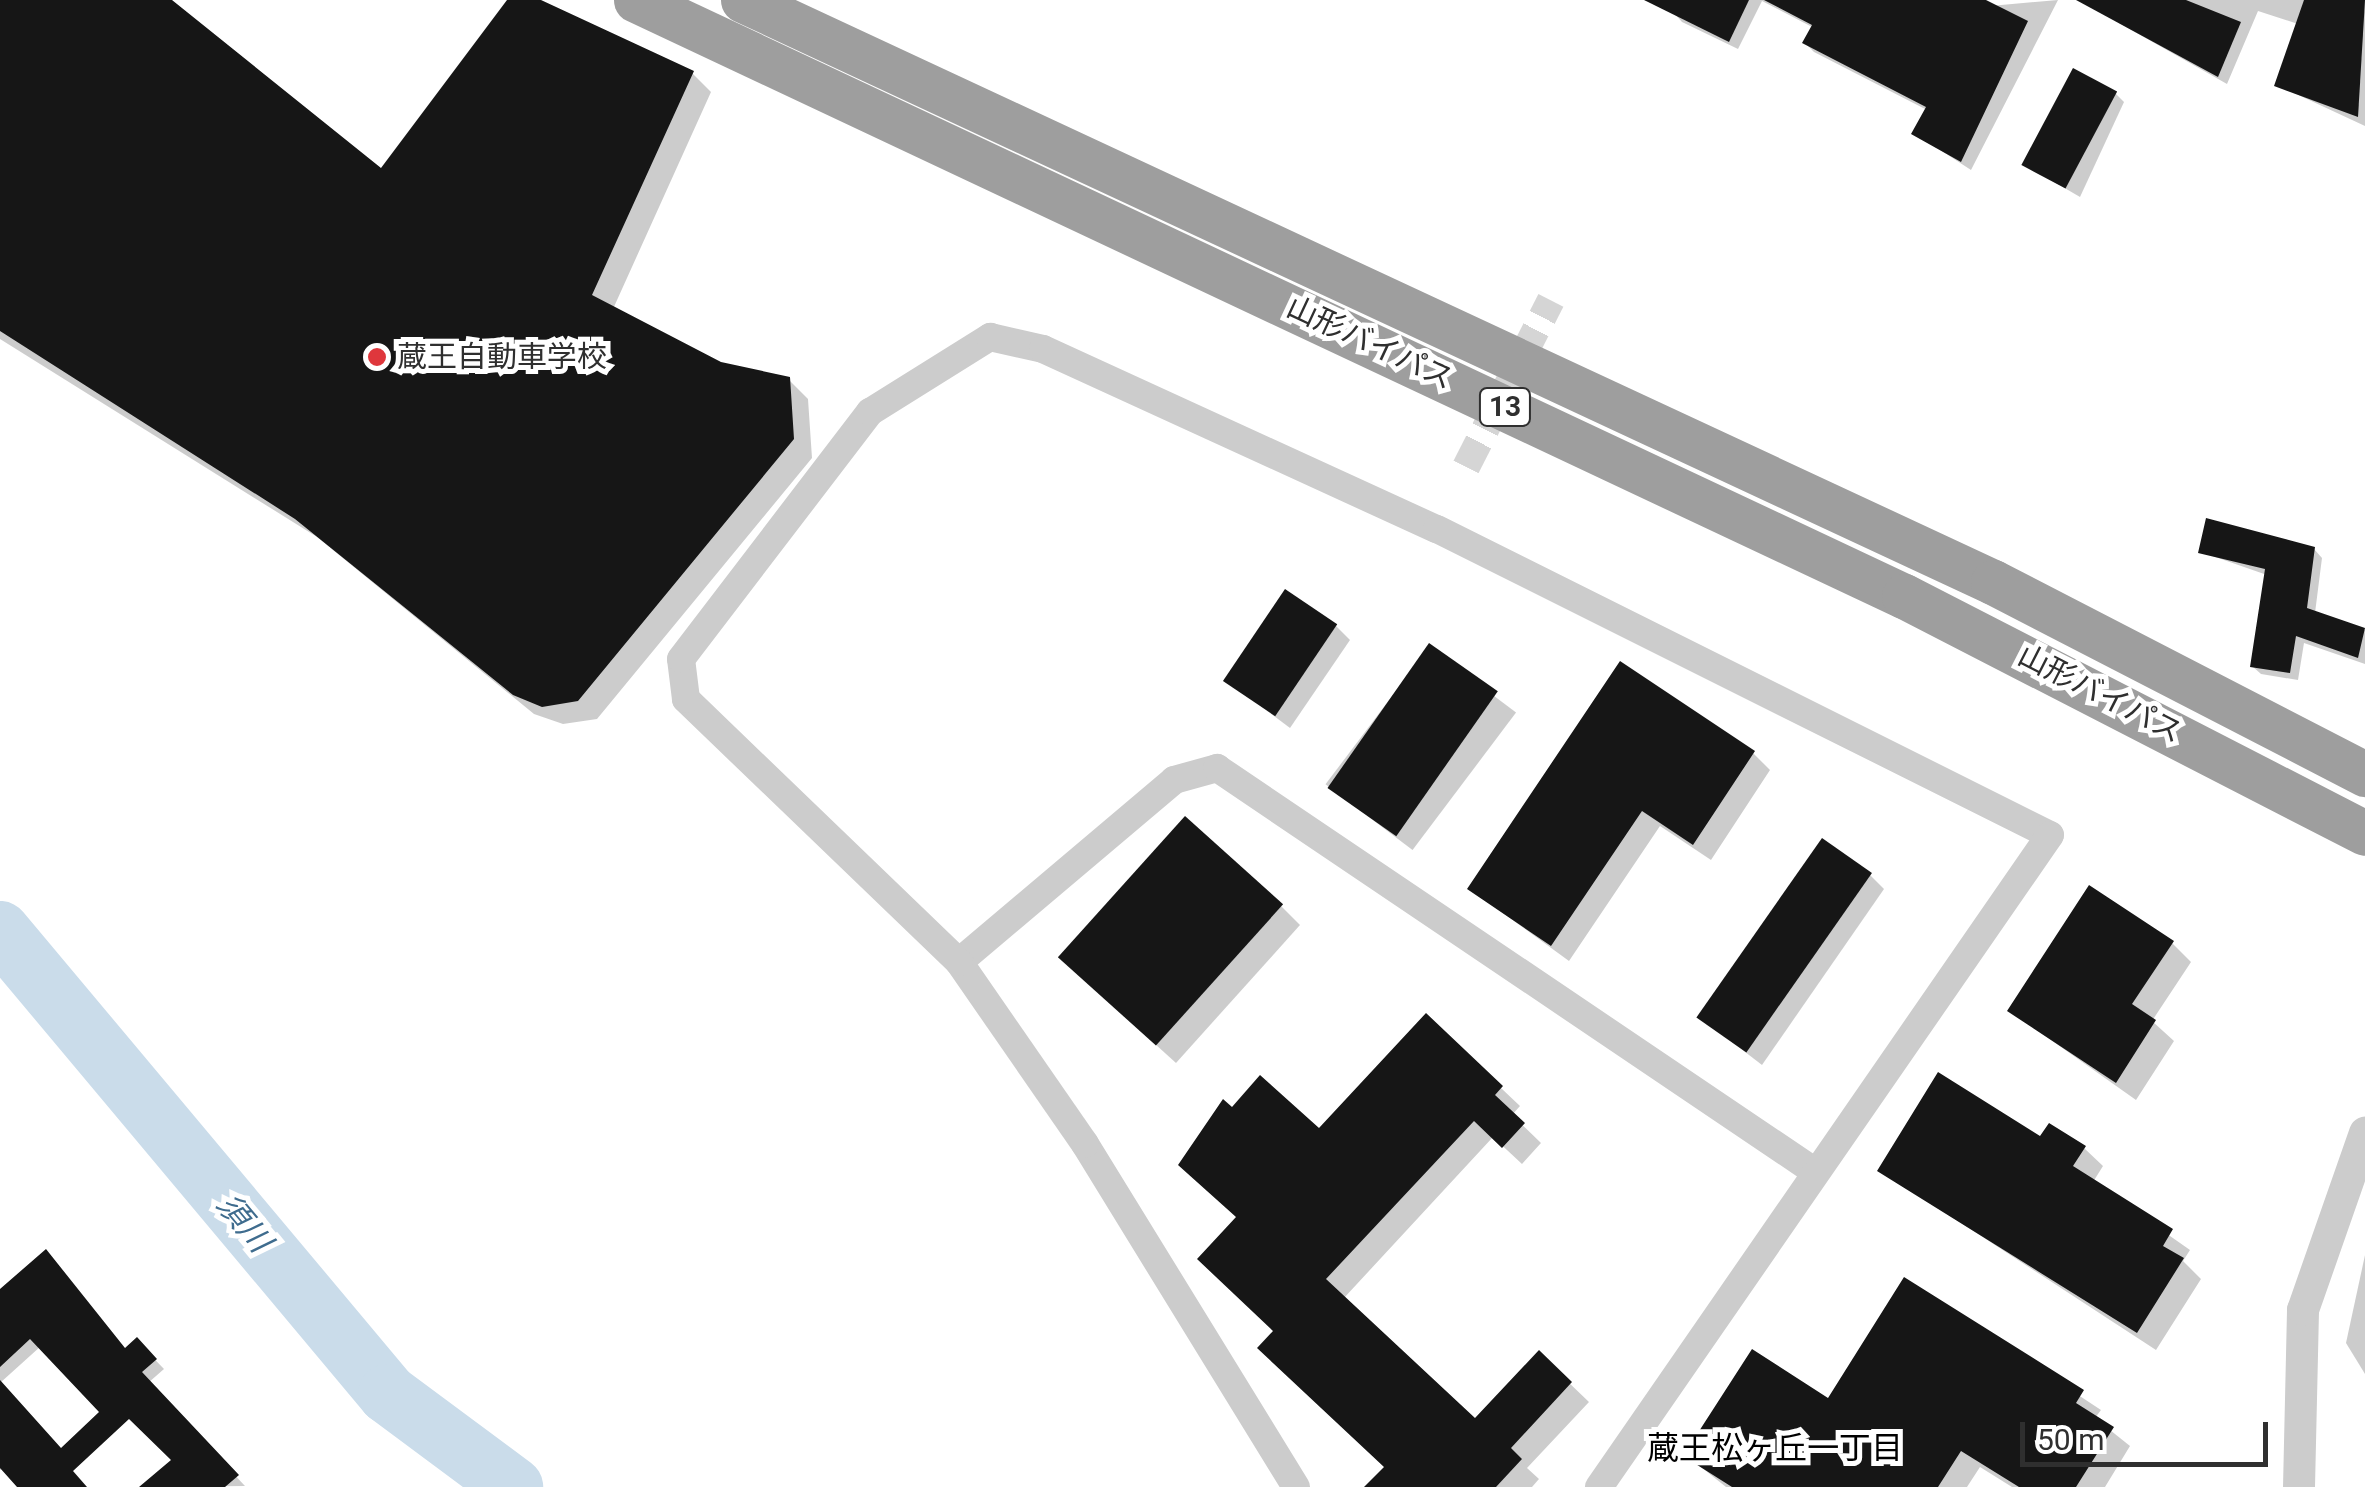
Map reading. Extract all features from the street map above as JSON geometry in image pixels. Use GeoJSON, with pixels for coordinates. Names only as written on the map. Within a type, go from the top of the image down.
{"type":"FeatureCollection","features":[{"type":"Feature","properties":{"kind":"highway","name":"山形バイパス"},"geometry":{"type":"LineString","coordinates":[[636,0],[1904,596],[2365,833]]}},
{"type":"Feature","properties":{"kind":"highway","name":"山形バイパス"},"geometry":{"type":"LineString","coordinates":[[743,0],[1993,582],[2365,774]]}},
{"type":"Feature","properties":{"kind":"street"},"geometry":{"type":"LineString","coordinates":[[1296,1487],[1085,1144],[959,962],[686,699],[682,660],[870,412],[990,337],[1043,348],[1437,529],[2050,835],[1814,1171],[1600,1487]]}},
{"type":"Feature","properties":{"kind":"street"},"geometry":{"type":"LineString","coordinates":[[959,962],[1174,780],[1216,768],[1814,1171]]}},
{"type":"Feature","properties":{"kind":"street"},"geometry":{"type":"LineString","coordinates":[[2299,1487],[2303,1310],[2365,1133]]}},
{"type":"Feature","properties":{"kind":"building","name":"蔵王自動車学校"},"geometry":{"type":"Polygon","coordinates":[[[0,0],[172,0],[381,168],[507,0],[541,0],[694,71],[592,295],[721,362],[790,377],[794,439],[578,701],[542,707],[513,695],[295,519],[0,331],[0,0]]]}},
{"type":"Feature","properties":{"kind":"building"},"geometry":{"type":"Polygon","coordinates":[[[1644,0],[1749,0],[1729,42],[1644,0]]]}},
{"type":"Feature","properties":{"kind":"building"},"geometry":{"type":"Polygon","coordinates":[[[1764,0],[1986,0],[2028,21],[1961,162],[1911,134],[1926,107],[1802,43],[1812,25],[1764,0]]]}},
{"type":"Feature","properties":{"kind":"building"},"geometry":{"type":"Polygon","coordinates":[[[2076,0],[2186,0],[2241,22],[2218,77],[2076,0]]]}},
{"type":"Feature","properties":{"kind":"building"},"geometry":{"type":"Polygon","coordinates":[[[2304,0],[2365,0],[2358,117],[2274,86],[2304,0]]]}},
{"type":"Feature","properties":{"kind":"building"},"geometry":{"type":"Polygon","coordinates":[[[2073,68],[2117,91],[2066,189],[2021,165],[2073,68]]]}},
{"type":"Feature","properties":{"kind":"building"},"geometry":{"type":"Polygon","coordinates":[[[2206,518],[2315,547],[2307,608],[2365,628],[2358,658],[2296,636],[2290,673],[2250,667],[2265,569],[2198,553],[2206,518]]]}},
{"type":"Feature","properties":{"kind":"building"},"geometry":{"type":"Polygon","coordinates":[[[1285,589],[1337,624],[1275,716],[1223,681],[1285,589]]]}},
{"type":"Feature","properties":{"kind":"building"},"geometry":{"type":"Polygon","coordinates":[[[1429,643],[1498,691],[1396,836],[1327,788],[1429,643]]]}},
{"type":"Feature","properties":{"kind":"building"},"geometry":{"type":"Polygon","coordinates":[[[1620,661],[1755,751],[1693,845],[1642,811],[1551,946],[1467,889],[1620,661]]]}},
{"type":"Feature","properties":{"kind":"building"},"geometry":{"type":"Polygon","coordinates":[[[1185,816],[1283,904],[1156,1046],[1058,957],[1185,816]]]}},
{"type":"Feature","properties":{"kind":"building"},"geometry":{"type":"Polygon","coordinates":[[[1822,838],[1872,873],[1746,1052],[1696,1017],[1822,838]]]}},
{"type":"Feature","properties":{"kind":"building"},"geometry":{"type":"Polygon","coordinates":[[[2089,885],[2174,941],[2132,1004],[2156,1020],[2116,1083],[2007,1011],[2089,885]]]}},
{"type":"Feature","properties":{"kind":"building"},"geometry":{"type":"Polygon","coordinates":[[[1426,1013],[1503,1086],[1495,1095],[1525,1123],[1502,1148],[1474,1121],[1326,1279],[1475,1418],[1539,1350],[1572,1382],[1511,1448],[1522,1459],[1496,1487],[1364,1487],[1384,1467],[1257,1348],[1273,1331],[1197,1259],[1236,1217],[1178,1165],[1223,1099],[1232,1107],[1260,1075],[1319,1128],[1426,1013]]]}},
{"type":"Feature","properties":{"kind":"building"},"geometry":{"type":"Polygon","coordinates":[[[1938,1072],[2040,1136],[2049,1123],[2086,1146],[2073,1166],[2173,1229],[2163,1246],[2184,1258],[2137,1333],[1877,1171],[1938,1072]]]}},
{"type":"Feature","properties":{"kind":"building"},"geometry":{"type":"Polygon","coordinates":[[[46,1249],[125,1348],[137,1337],[157,1359],[142,1372],[239,1475],[225,1487],[139,1487],[171,1460],[129,1419],[73,1471],[87,1487],[17,1487],[0,1468],[0,1380],[61,1448],[99,1412],[30,1339],[0,1367],[0,1289],[46,1249]]]}},
{"type":"Feature","properties":{"kind":"building"},"geometry":{"type":"Polygon","coordinates":[[[1904,1277],[2084,1390],[2076,1403],[2114,1427],[2076,1487],[2019,1487],[1961,1451],[1938,1487],[1732,1487],[1683,1456],[1752,1349],[1828,1398],[1904,1277]]]}},
{"type":"Feature","properties":{"kind":"waterway","name":"須川"},"geometry":{"type":"LineString","coordinates":[[0,931],[388,1394],[513,1487]]}},
{"type":"Feature","properties":{"kind":"tunnel"},"geometry":{"type":"LineString","coordinates":[[1466,467],[1551,300]]}},
{"type":"Feature","properties":{"kind":"place","name":"蔵王自動車学校"},"geometry":{"type":"Point","coordinates":[377,357]}},
{"type":"Feature","properties":{"kind":"district","name":"蔵王松ヶ丘一丁目"},"geometry":{"type":"Point","coordinates":[1775,1448]}}]}
